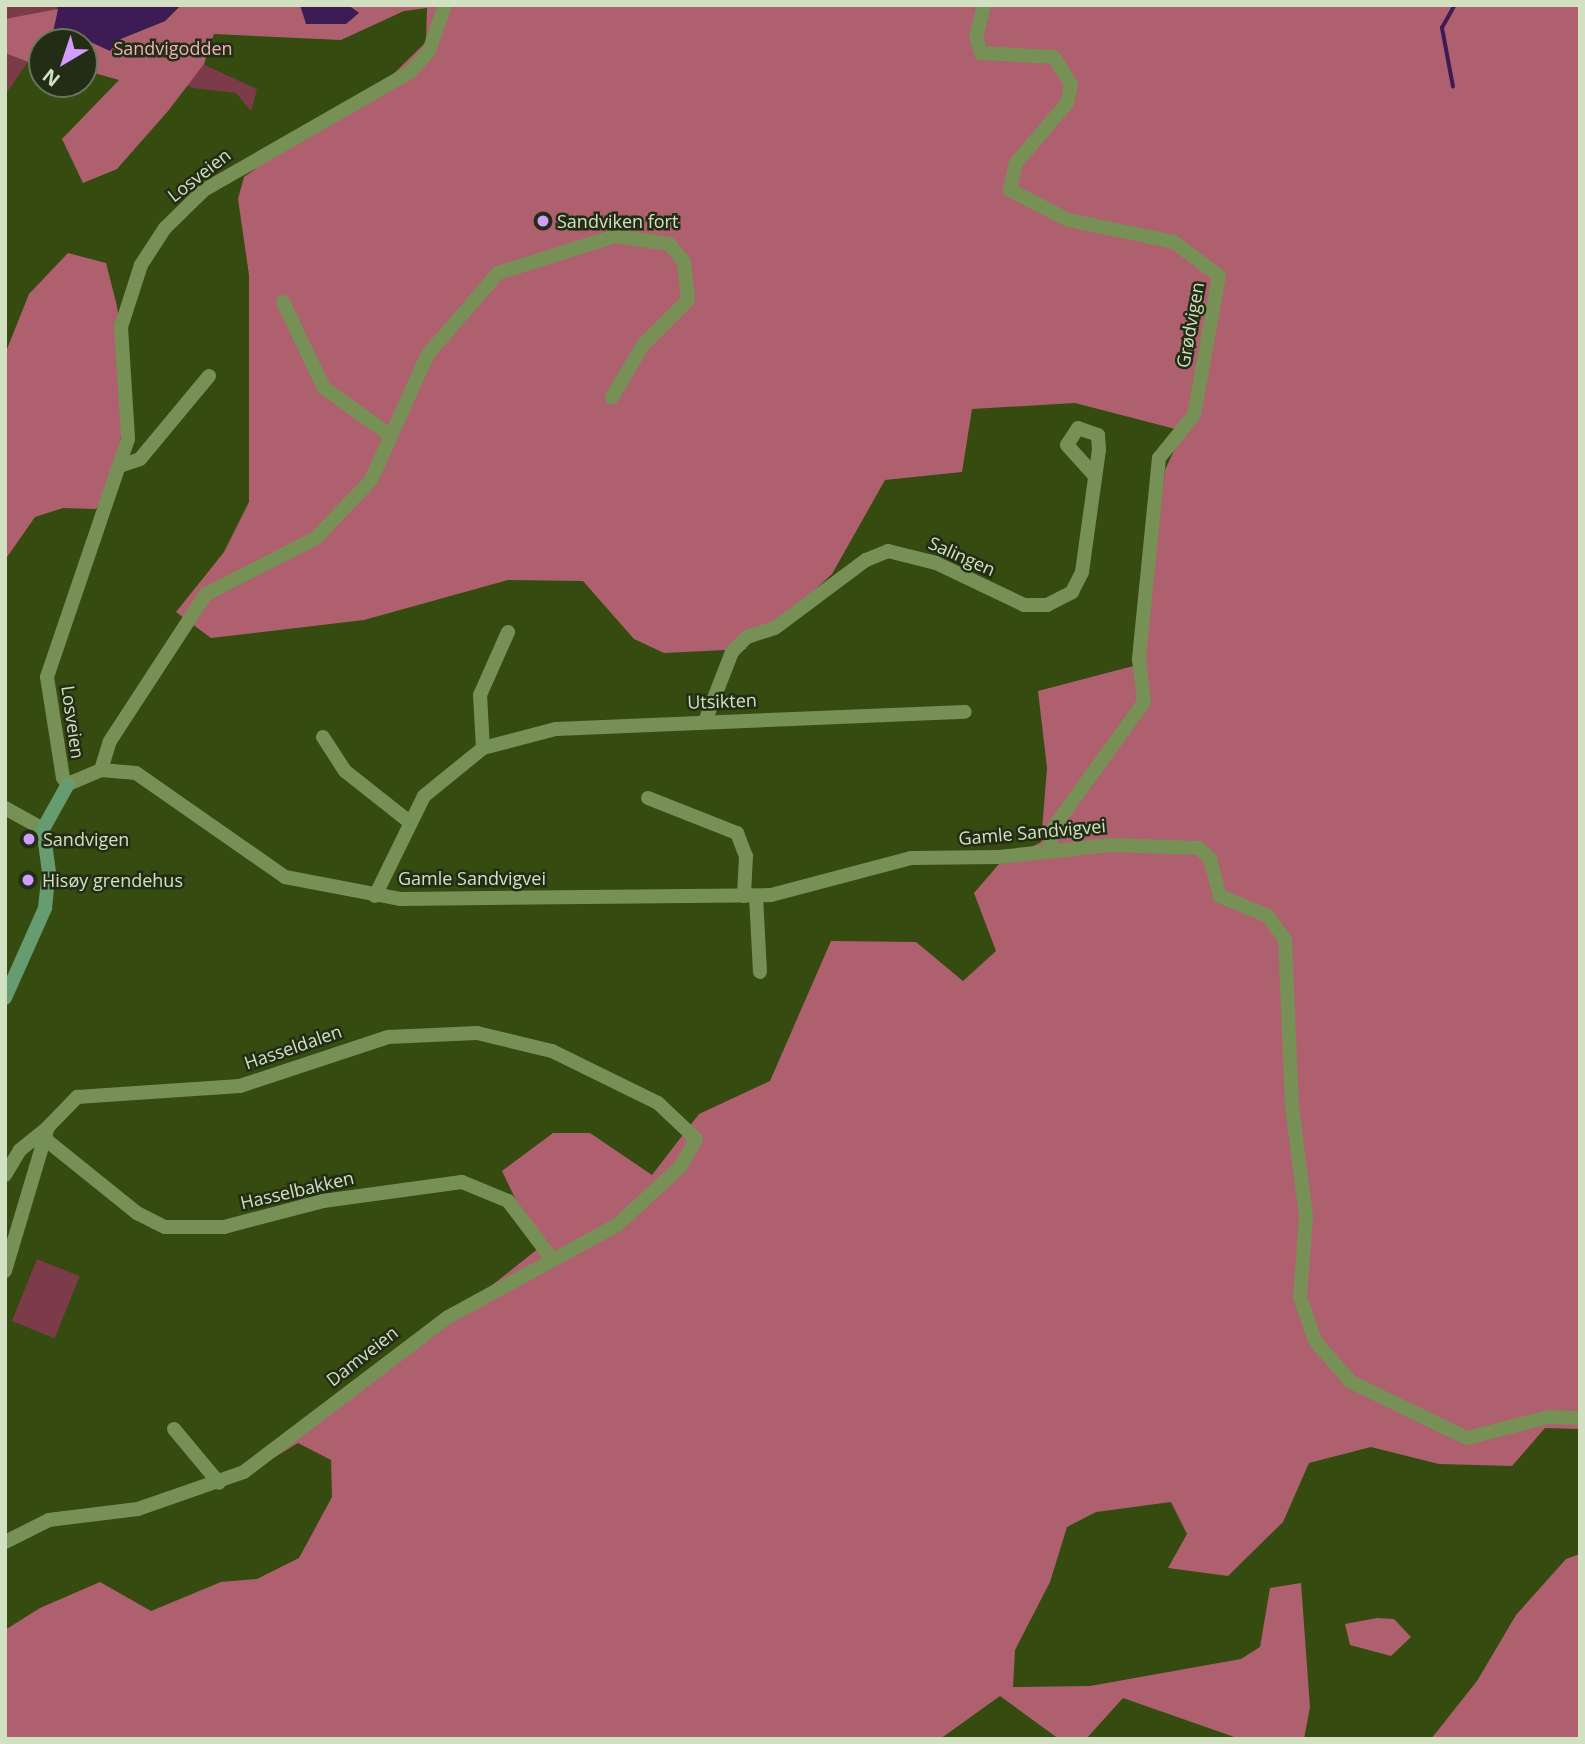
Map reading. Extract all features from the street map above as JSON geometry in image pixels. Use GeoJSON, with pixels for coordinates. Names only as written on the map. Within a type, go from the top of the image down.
{"type":"FeatureCollection","features":[{"type":"Feature","properties":{"kind":"main road"},"geometry":{"type":"LineString","coordinates":[[5,998],[45,908],[50,872],[43,829],[68,784]]}},
{"type":"Feature","properties":{"kind":"street","name":"Losveien"},"geometry":{"type":"LineString","coordinates":[[68,784],[57,761],[47,677],[120,466],[129,404],[123,313],[141,265],[165,228],[204,190],[265,149],[410,72],[429,51],[445,5]]}},
{"type":"Feature","properties":{"kind":"street","name":"Grødvigen"},"geometry":{"type":"LineString","coordinates":[[984,5],[976,36],[981,53],[1054,57],[1071,84],[1067,103],[1016,163],[1010,190],[1068,220],[1174,242],[1219,276],[1194,415],[1159,458],[1139,659],[1144,702],[1054,827],[1048,851]]}},
{"type":"Feature","properties":{"kind":"street"},"geometry":{"type":"LineString","coordinates":[[101,770],[110,741],[206,594],[316,538],[371,480],[428,354],[498,273],[615,236],[652,237],[684,262],[688,300],[643,345],[612,397]]}},
{"type":"Feature","properties":{"kind":"street"},"geometry":{"type":"LineString","coordinates":[[283,302],[324,388],[390,435]]}},
{"type":"Feature","properties":{"kind":"street"},"geometry":{"type":"LineString","coordinates":[[120,466],[140,459],[209,376]]}},
{"type":"Feature","properties":{"kind":"street","name":"Salingen"},"geometry":{"type":"LineString","coordinates":[[706,719],[732,652],[747,637],[775,628],[866,560],[888,551],[936,563],[1024,605],[1047,605],[1072,592],[1082,572],[1094,475]]}},
{"type":"Feature","properties":{"kind":"street"},"geometry":{"type":"LineString","coordinates":[[483,748],[480,695],[508,632]]}},
{"type":"Feature","properties":{"kind":"street","name":"Utsikten"},"geometry":{"type":"LineString","coordinates":[[375,896],[407,820],[446,773],[483,748],[556,729],[706,719],[965,712]]}},
{"type":"Feature","properties":{"kind":"street"},"geometry":{"type":"LineString","coordinates":[[323,737],[345,771],[407,820]]}},
{"type":"Feature","properties":{"kind":"street","name":"Gamle Sandvigvei"},"geometry":{"type":"LineString","coordinates":[[68,784],[101,770],[136,773],[285,877],[375,896],[750,896],[814,888],[911,858],[1193,845],[1207,854],[1220,896],[1279,925],[1287,947],[1292,1107],[1307,1217],[1300,1297],[1315,1341],[1342,1374],[1467,1438],[1548,1417],[1580,1418]]}},
{"type":"Feature","properties":{"kind":"street"},"geometry":{"type":"LineString","coordinates":[[648,798],[737,833],[746,856],[760,972]]}},
{"type":"Feature","properties":{"kind":"street"},"geometry":{"type":"LineString","coordinates":[[5,808],[43,829]]}},
{"type":"Feature","properties":{"kind":"street","name":"Hasseldalen"},"geometry":{"type":"LineString","coordinates":[[5,1271],[47,1133],[77,1097],[228,1088],[388,1037],[451,1031],[503,1036],[573,1059],[658,1103],[690,1128]]}},
{"type":"Feature","properties":{"kind":"street","name":"Damveien"},"geometry":{"type":"LineString","coordinates":[[5,1542],[49,1520],[138,1508],[219,1483],[282,1445],[448,1317],[617,1225],[662,1185],[694,1150],[690,1128]]}},
{"type":"Feature","properties":{"kind":"street"},"geometry":{"type":"LineString","coordinates":[[5,1175],[20,1150],[47,1133]]}},
{"type":"Feature","properties":{"kind":"street","name":"Hasselbakken"},"geometry":{"type":"LineString","coordinates":[[47,1133],[137,1213],[166,1227],[224,1227],[323,1201],[462,1182],[508,1200],[552,1259]]}},
{"type":"Feature","properties":{"kind":"street"},"geometry":{"type":"LineString","coordinates":[[174,1429],[219,1483]]}},
{"type":"Feature","properties":{"kind":"shaded area"},"geometry":{"type":"Polygon","coordinates":[[[7,5],[58,5],[48,28],[28,28],[28,62],[5,95],[7,5]]]}},
{"type":"Feature","properties":{"kind":"shaded area"},"geometry":{"type":"Polygon","coordinates":[[[59,5],[181,5],[165,21],[118,40],[110,51],[98,45],[98,28],[54,28],[59,5]]]}},
{"type":"Feature","properties":{"kind":"shaded area"},"geometry":{"type":"Polygon","coordinates":[[[300,5],[348,5],[359,13],[346,24],[306,24],[300,5]]]}},
{"type":"Feature","properties":{"kind":"shaded area"},"geometry":{"type":"Polygon","coordinates":[[[98,44],[196,61],[257,89],[251,111],[236,93],[193,88],[98,49],[98,44]]]}},
{"type":"Feature","properties":{"kind":"shaded area"},"geometry":{"type":"Polygon","coordinates":[[[37,1259],[80,1276],[55,1338],[12,1321],[37,1259]]]}},
{"type":"Feature","properties":{"kind":"green space","name":"Sandvigodden"},"geometry":{"type":"Polygon","coordinates":[[[181,5],[300,5],[359,13],[348,5],[1580,5],[1580,1429],[1545,1428],[1512,1466],[1439,1464],[1371,1447],[1309,1463],[1283,1522],[1228,1576],[1168,1568],[1187,1534],[1171,1502],[1096,1512],[1067,1527],[1050,1582],[1015,1650],[1013,1687],[1090,1686],[1241,1659],[1260,1647],[1270,1588],[1301,1583],[1310,1707],[1304,1739],[1240,1739],[1123,1698],[1086,1739],[1059,1739],[1000,1696],[940,1739],[5,1739],[5,1630],[40,1608],[100,1582],[151,1611],[221,1582],[257,1579],[299,1558],[332,1497],[331,1460],[298,1443],[272,1459],[539,1248],[502,1171],[553,1133],[590,1133],[652,1175],[699,1114],[770,1081],[831,941],[916,942],[963,981],[996,951],[974,893],[999,864],[1041,842],[1047,768],[1038,691],[1141,664],[1165,470],[1183,431],[1075,403],[972,409],[962,472],[885,480],[832,574],[780,622],[747,635],[746,649],[664,653],[634,639],[583,581],[508,580],[364,620],[211,638],[176,612],[224,552],[249,502],[249,275],[238,199],[244,177],[305,132],[371,96],[426,42],[427,8],[404,11],[341,40],[214,34],[204,64],[168,111],[117,169],[83,183],[62,139],[119,80],[98,74],[98,44],[112,49],[118,40],[165,21],[181,5]]]}},
{"type":"Feature","properties":{"kind":"green space"},"geometry":{"type":"Polygon","coordinates":[[[58,9],[56,28],[28,28],[28,62],[5,53],[5,19],[58,9]]]}},
{"type":"Feature","properties":{"kind":"green space"},"geometry":{"type":"Polygon","coordinates":[[[68,253],[106,263],[117,306],[126,376],[117,482],[96,509],[63,508],[35,517],[5,560],[5,354],[29,294],[68,253]]]}},
{"type":"Feature","properties":{"kind":"green space"},"geometry":{"type":"Polygon","coordinates":[[[1580,1554],[1580,1739],[1431,1739],[1477,1681],[1516,1615],[1566,1559],[1580,1554]]]}},
{"type":"Feature","properties":{"kind":"green space"},"geometry":{"type":"Polygon","coordinates":[[[1377,1618],[1394,1619],[1411,1637],[1391,1656],[1350,1645],[1345,1624],[1377,1618]]]}},
{"type":"Feature","properties":{"kind":"waterway"},"geometry":{"type":"LineString","coordinates":[[1453,87],[1442,28],[1455,5]]}},
{"type":"Feature","properties":{"kind":"place","name":"Sandviken fort"},"geometry":{"type":"Point","coordinates":[543,221]}},
{"type":"Feature","properties":{"kind":"place","name":"Sandvigen"},"geometry":{"type":"Point","coordinates":[29,839]}},
{"type":"Feature","properties":{"kind":"place","name":"Hisøy grendehus"},"geometry":{"type":"Point","coordinates":[28,880]}}]}
